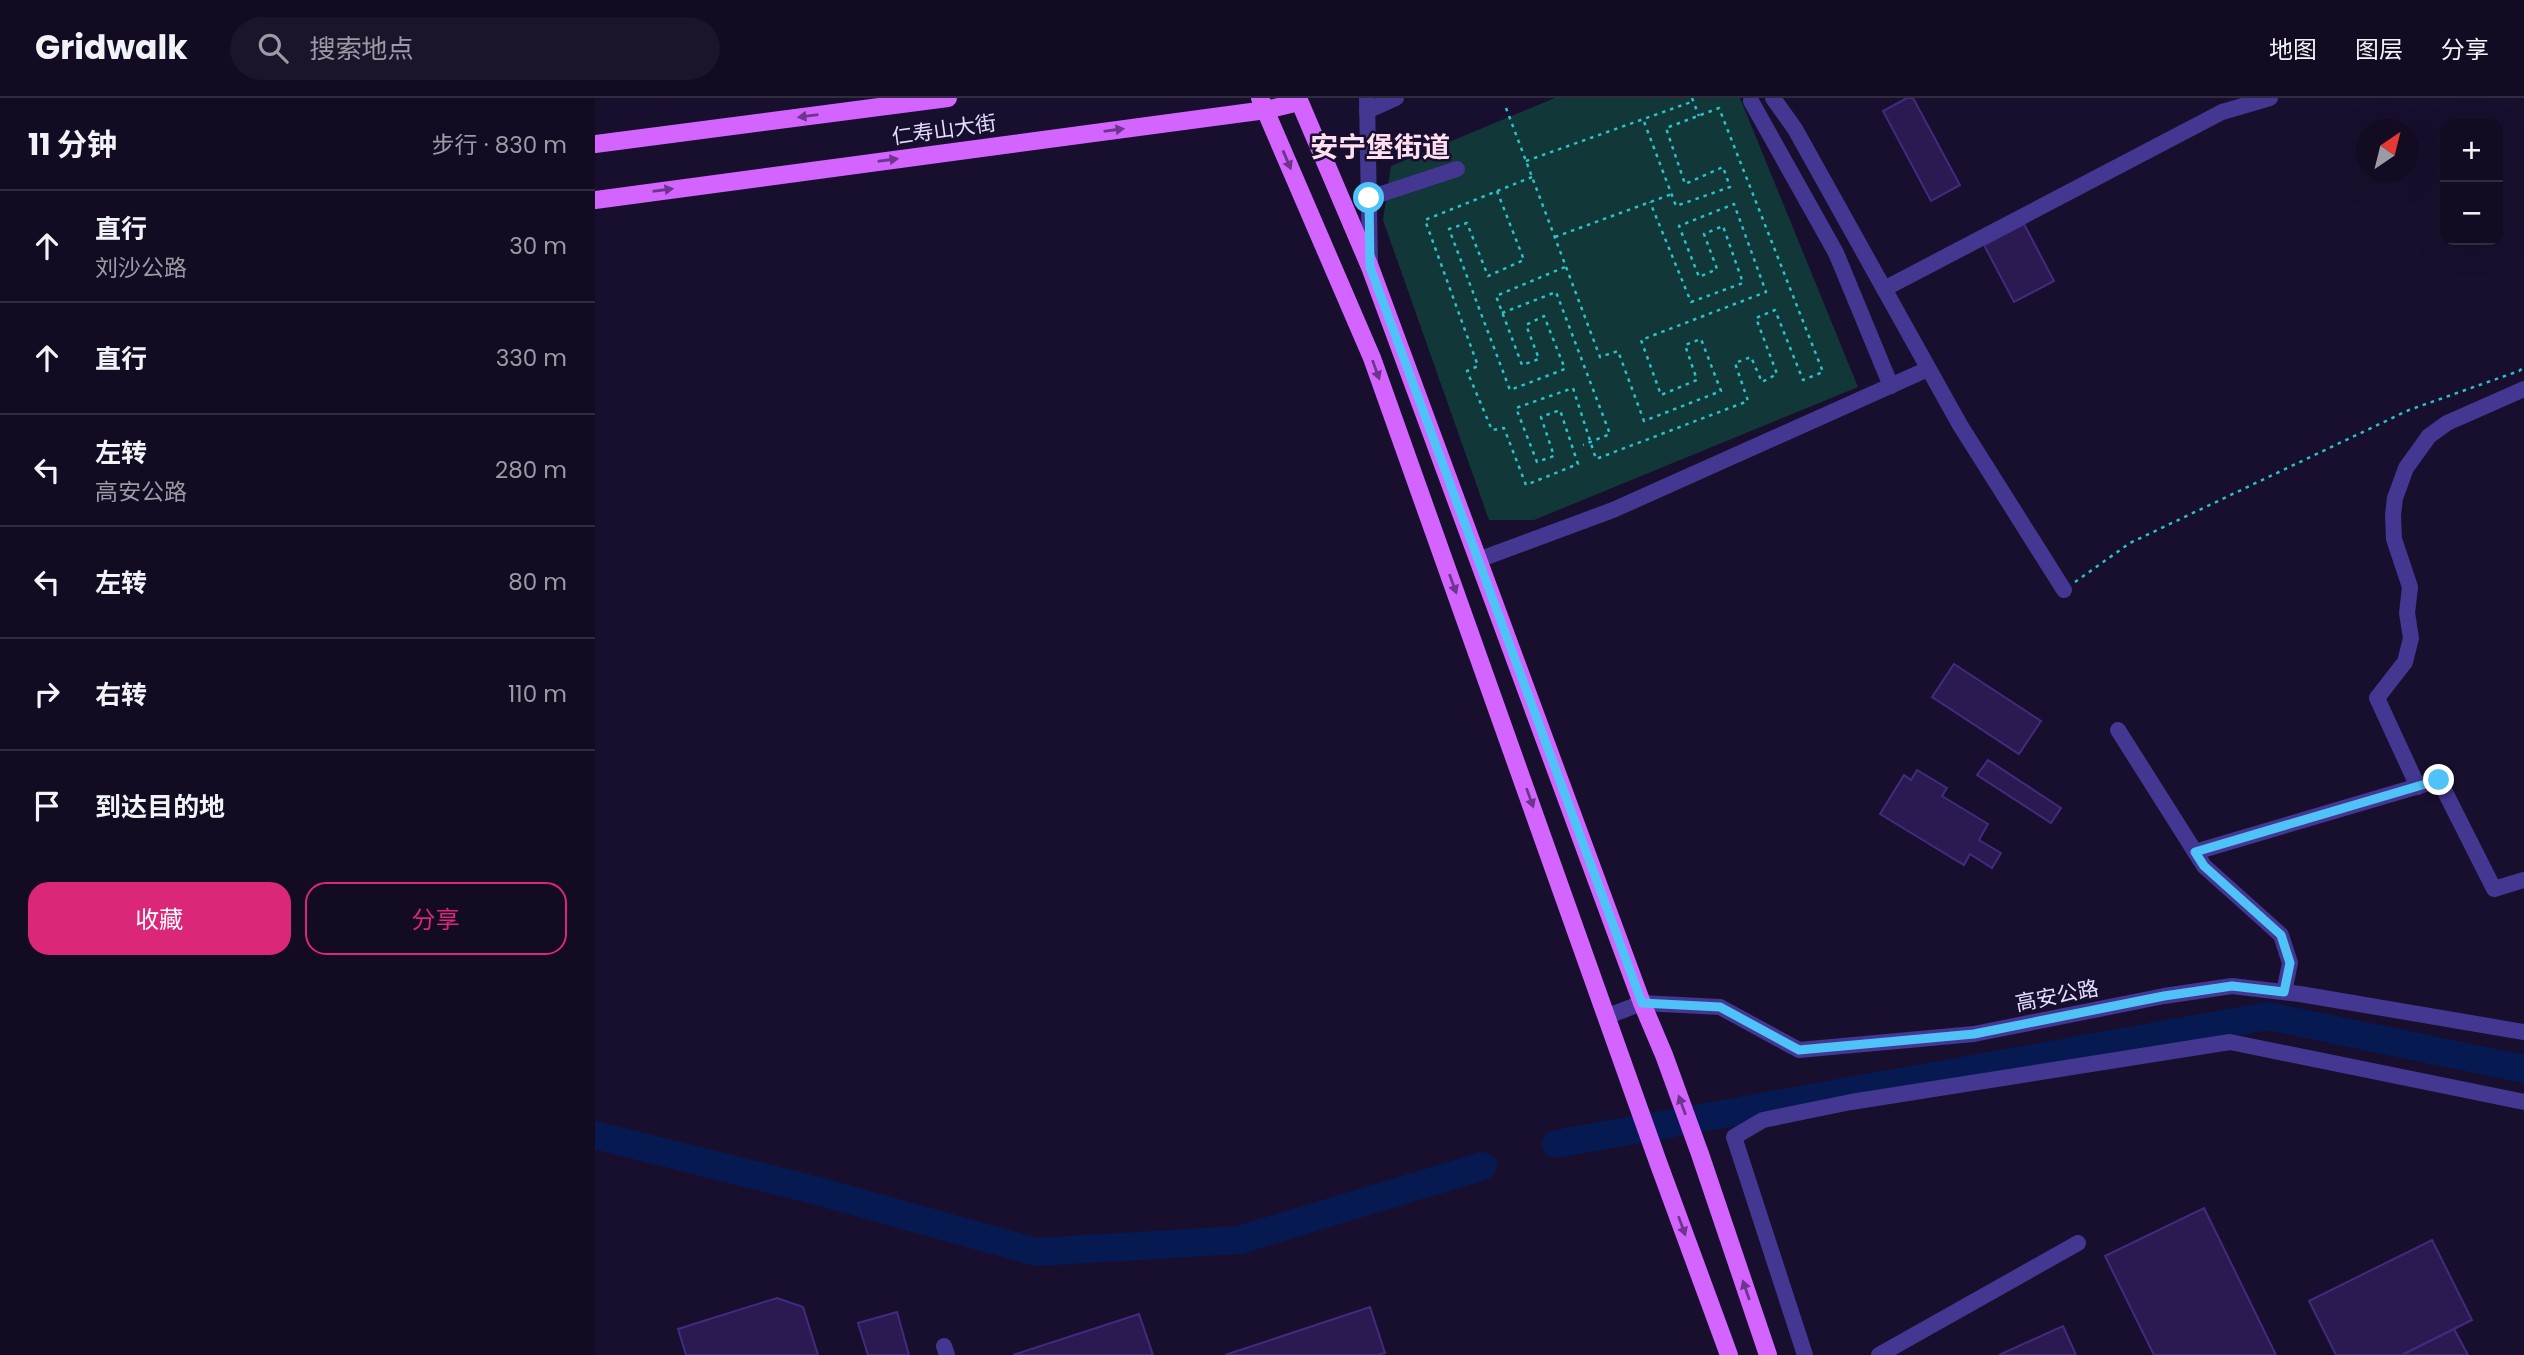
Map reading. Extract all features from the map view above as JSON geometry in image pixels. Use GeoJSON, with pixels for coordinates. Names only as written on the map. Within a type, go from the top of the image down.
{"type":"FeatureCollection","features":[{"type":"Feature","properties":{"kind":"main road","name":"仁寿山大街"},"geometry":{"type":"LineString","coordinates":[[595,144],[948,98]]}},
{"type":"Feature","properties":{"kind":"main road","name":"仁寿山大街"},"geometry":{"type":"LineString","coordinates":[[595,200],[1298,100]]}},
{"type":"Feature","properties":{"kind":"main road"},"geometry":{"type":"LineString","coordinates":[[1298,100],[1370,267],[1642,1003],[1664,1055],[1768,1355]]}},
{"type":"Feature","properties":{"kind":"main road"},"geometry":{"type":"LineString","coordinates":[[1263,104],[1372,358],[1729,1355]]}},
{"type":"Feature","properties":{"kind":"street"},"geometry":{"type":"LineString","coordinates":[[1370,267],[1367,105],[1396,98]]}},
{"type":"Feature","properties":{"kind":"street"},"geometry":{"type":"LineString","coordinates":[[1773,98],[1795,129],[1960,425],[2064,590]]}},
{"type":"Feature","properties":{"kind":"street"},"geometry":{"type":"LineString","coordinates":[[1884,289],[2222,112],[2270,98]]}},
{"type":"Feature","properties":{"kind":"street"},"geometry":{"type":"LineString","coordinates":[[1751,101],[1836,253],[1891,386]]}},
{"type":"Feature","properties":{"kind":"street"},"geometry":{"type":"LineString","coordinates":[[1369,198],[1457,169]]}},
{"type":"Feature","properties":{"kind":"street"},"geometry":{"type":"LineString","coordinates":[[1478,561],[1613,510],[1929,369]]}},
{"type":"Feature","properties":{"kind":"street"},"geometry":{"type":"LineString","coordinates":[[2418,787],[2377,698],[2405,662],[2411,638],[2407,613],[2410,587],[2394,539],[2395,498],[2406,468],[2429,436],[2447,422],[2524,389]]}},
{"type":"Feature","properties":{"kind":"street"},"geometry":{"type":"LineString","coordinates":[[2117,730],[2204,866],[2281,935],[2290,963],[2284,992]]}},
{"type":"Feature","properties":{"kind":"street"},"geometry":{"type":"LineString","coordinates":[[2195,852],[2439,780],[2494,889],[2524,880]]}},
{"type":"Feature","properties":{"kind":"street","name":"高安公路"},"geometry":{"type":"LineString","coordinates":[[1608,1016],[1642,1003],[1720,1007],[1799,1050],[1974,1034],[2164,996],[2232,986],[2284,992],[2524,1032]]}},
{"type":"Feature","properties":{"kind":"street"},"geometry":{"type":"LineString","coordinates":[[1805,1355],[1734,1137],[1763,1119],[1851,1101],[2231,1042],[2524,1102]]}},
{"type":"Feature","properties":{"kind":"street"},"geometry":{"type":"LineString","coordinates":[[1879,1355],[2078,1243]]}},
{"type":"Feature","properties":{"kind":"path"},"geometry":{"type":"LineString","coordinates":[[1526,162],[1693,100],[1699,116]]}},
{"type":"Feature","properties":{"kind":"path"},"geometry":{"type":"LineString","coordinates":[[1506,108],[1600,358],[1618,351],[1644,421],[1721,391],[1701,340],[1685,345],[1697,380],[1661,395],[1641,340],[1766,292],[1734,204],[1679,226],[1699,277],[1717,269],[1704,234],[1723,226],[1743,283],[1691,302],[1650,202]]}},
{"type":"Feature","properties":{"kind":"path"},"geometry":{"type":"LineString","coordinates":[[1532,177],[1425,220],[1478,366],[1467,371],[1492,430],[1504,428],[1526,485],[1578,464],[1560,410],[1541,417],[1554,456],[1537,462],[1517,408],[1573,388],[1596,459],[1748,401],[1735,363],[1751,357],[1762,382],[1777,374],[1756,318],[1775,310],[1803,380],[1823,372],[1719,108],[1666,128],[1685,184],[1723,167],[1730,187],[1676,206],[1643,120]]}},
{"type":"Feature","properties":{"kind":"path"},"geometry":{"type":"LineString","coordinates":[[1497,191],[1524,261],[1488,275],[1467,223],[1449,229],[1510,390],[1565,369],[1545,316],[1526,325],[1539,359],[1522,365],[1496,296],[1566,267]]}},
{"type":"Feature","properties":{"kind":"path"},"geometry":{"type":"LineString","coordinates":[[1555,237],[1672,194]]}},
{"type":"Feature","properties":{"kind":"path"},"geometry":{"type":"LineString","coordinates":[[1502,313],[1556,292],[1610,434],[1583,445]]}},
{"type":"Feature","properties":{"kind":"path"},"geometry":{"type":"LineString","coordinates":[[2064,590],[2142,537],[2409,410],[2524,367]]}},
{"type":"Feature","properties":{"kind":"green space"},"geometry":{"type":"Polygon","coordinates":[[[1555,98],[1740,98],[1858,387],[1534,520],[1489,520],[1383,220],[1391,166],[1555,98]]]}},
{"type":"Feature","properties":{"kind":"building"},"geometry":{"type":"Polygon","coordinates":[[[1907,98],[1913,98],[1960,185],[1931,201],[1883,111],[1907,98]]]}},
{"type":"Feature","properties":{"kind":"building"},"geometry":{"type":"Polygon","coordinates":[[[2024,224],[2054,281],[2014,302],[1984,245],[2024,224]]]}},
{"type":"Feature","properties":{"kind":"building"},"geometry":{"type":"Polygon","coordinates":[[[1954,664],[2041,721],[2019,754],[1932,697],[1954,664]]]}},
{"type":"Feature","properties":{"kind":"building"},"geometry":{"type":"Polygon","coordinates":[[[1988,760],[2061,808],[2051,823],[1977,775],[1988,760]]]}},
{"type":"Feature","properties":{"kind":"building"},"geometry":{"type":"Polygon","coordinates":[[[1917,770],[1947,788],[1942,796],[1988,824],[1979,840],[2001,853],[1992,868],[1970,854],[1964,865],[1880,814],[1904,775],[1911,780],[1917,770]]]}},
{"type":"Feature","properties":{"kind":"building"},"geometry":{"type":"Polygon","coordinates":[[[2204,1208],[2276,1355],[2154,1355],[2105,1256],[2204,1208]]]}},
{"type":"Feature","properties":{"kind":"building"},"geometry":{"type":"Polygon","coordinates":[[[2432,1240],[2472,1320],[2402,1355],[2336,1355],[2309,1301],[2432,1240]]]}},
{"type":"Feature","properties":{"kind":"building"},"geometry":{"type":"Polygon","coordinates":[[[777,1298],[803,1307],[818,1355],[686,1355],[678,1329],[777,1298]]]}},
{"type":"Feature","properties":{"kind":"building"},"geometry":{"type":"Polygon","coordinates":[[[1370,1307],[1385,1353],[1225,1355],[1370,1307]]]}},
{"type":"Feature","properties":{"kind":"building"},"geometry":{"type":"Polygon","coordinates":[[[897,1312],[909,1355],[868,1355],[858,1323],[897,1312]]]}},
{"type":"Feature","properties":{"kind":"building"},"geometry":{"type":"Polygon","coordinates":[[[1139,1314],[1153,1355],[1013,1355],[1139,1314]]]}},
{"type":"Feature","properties":{"kind":"building"},"geometry":{"type":"Polygon","coordinates":[[[2063,1326],[2076,1355],[1999,1355],[2063,1326]]]}},
{"type":"Feature","properties":{"kind":"building"},"geometry":{"type":"Polygon","coordinates":[[[2454,1329],[2468,1355],[2402,1355],[2454,1329]]]}},
{"type":"Feature","properties":{"kind":"waterway"},"geometry":{"type":"LineString","coordinates":[[1556,1144],[2268,1016],[2524,1069]]}},
{"type":"Feature","properties":{"kind":"waterway"},"geometry":{"type":"LineString","coordinates":[[595,1135],[814,1190],[1036,1252],[1239,1240],[1483,1166]]}},
{"type":"Feature","properties":{"kind":"district","name":"安宁堡街道"},"geometry":{"type":"Point","coordinates":[1380,147]}},
{"type":"Feature","properties":{"kind":"route"},"geometry":{"type":"LineString","coordinates":[[1369,198],[1370,267],[1642,1003],[1720,1007],[1799,1050],[1974,1034],[2164,996],[2232,986],[2284,992],[2290,963],[2281,935],[2204,866],[2195,852],[2439,780]]}}]}
